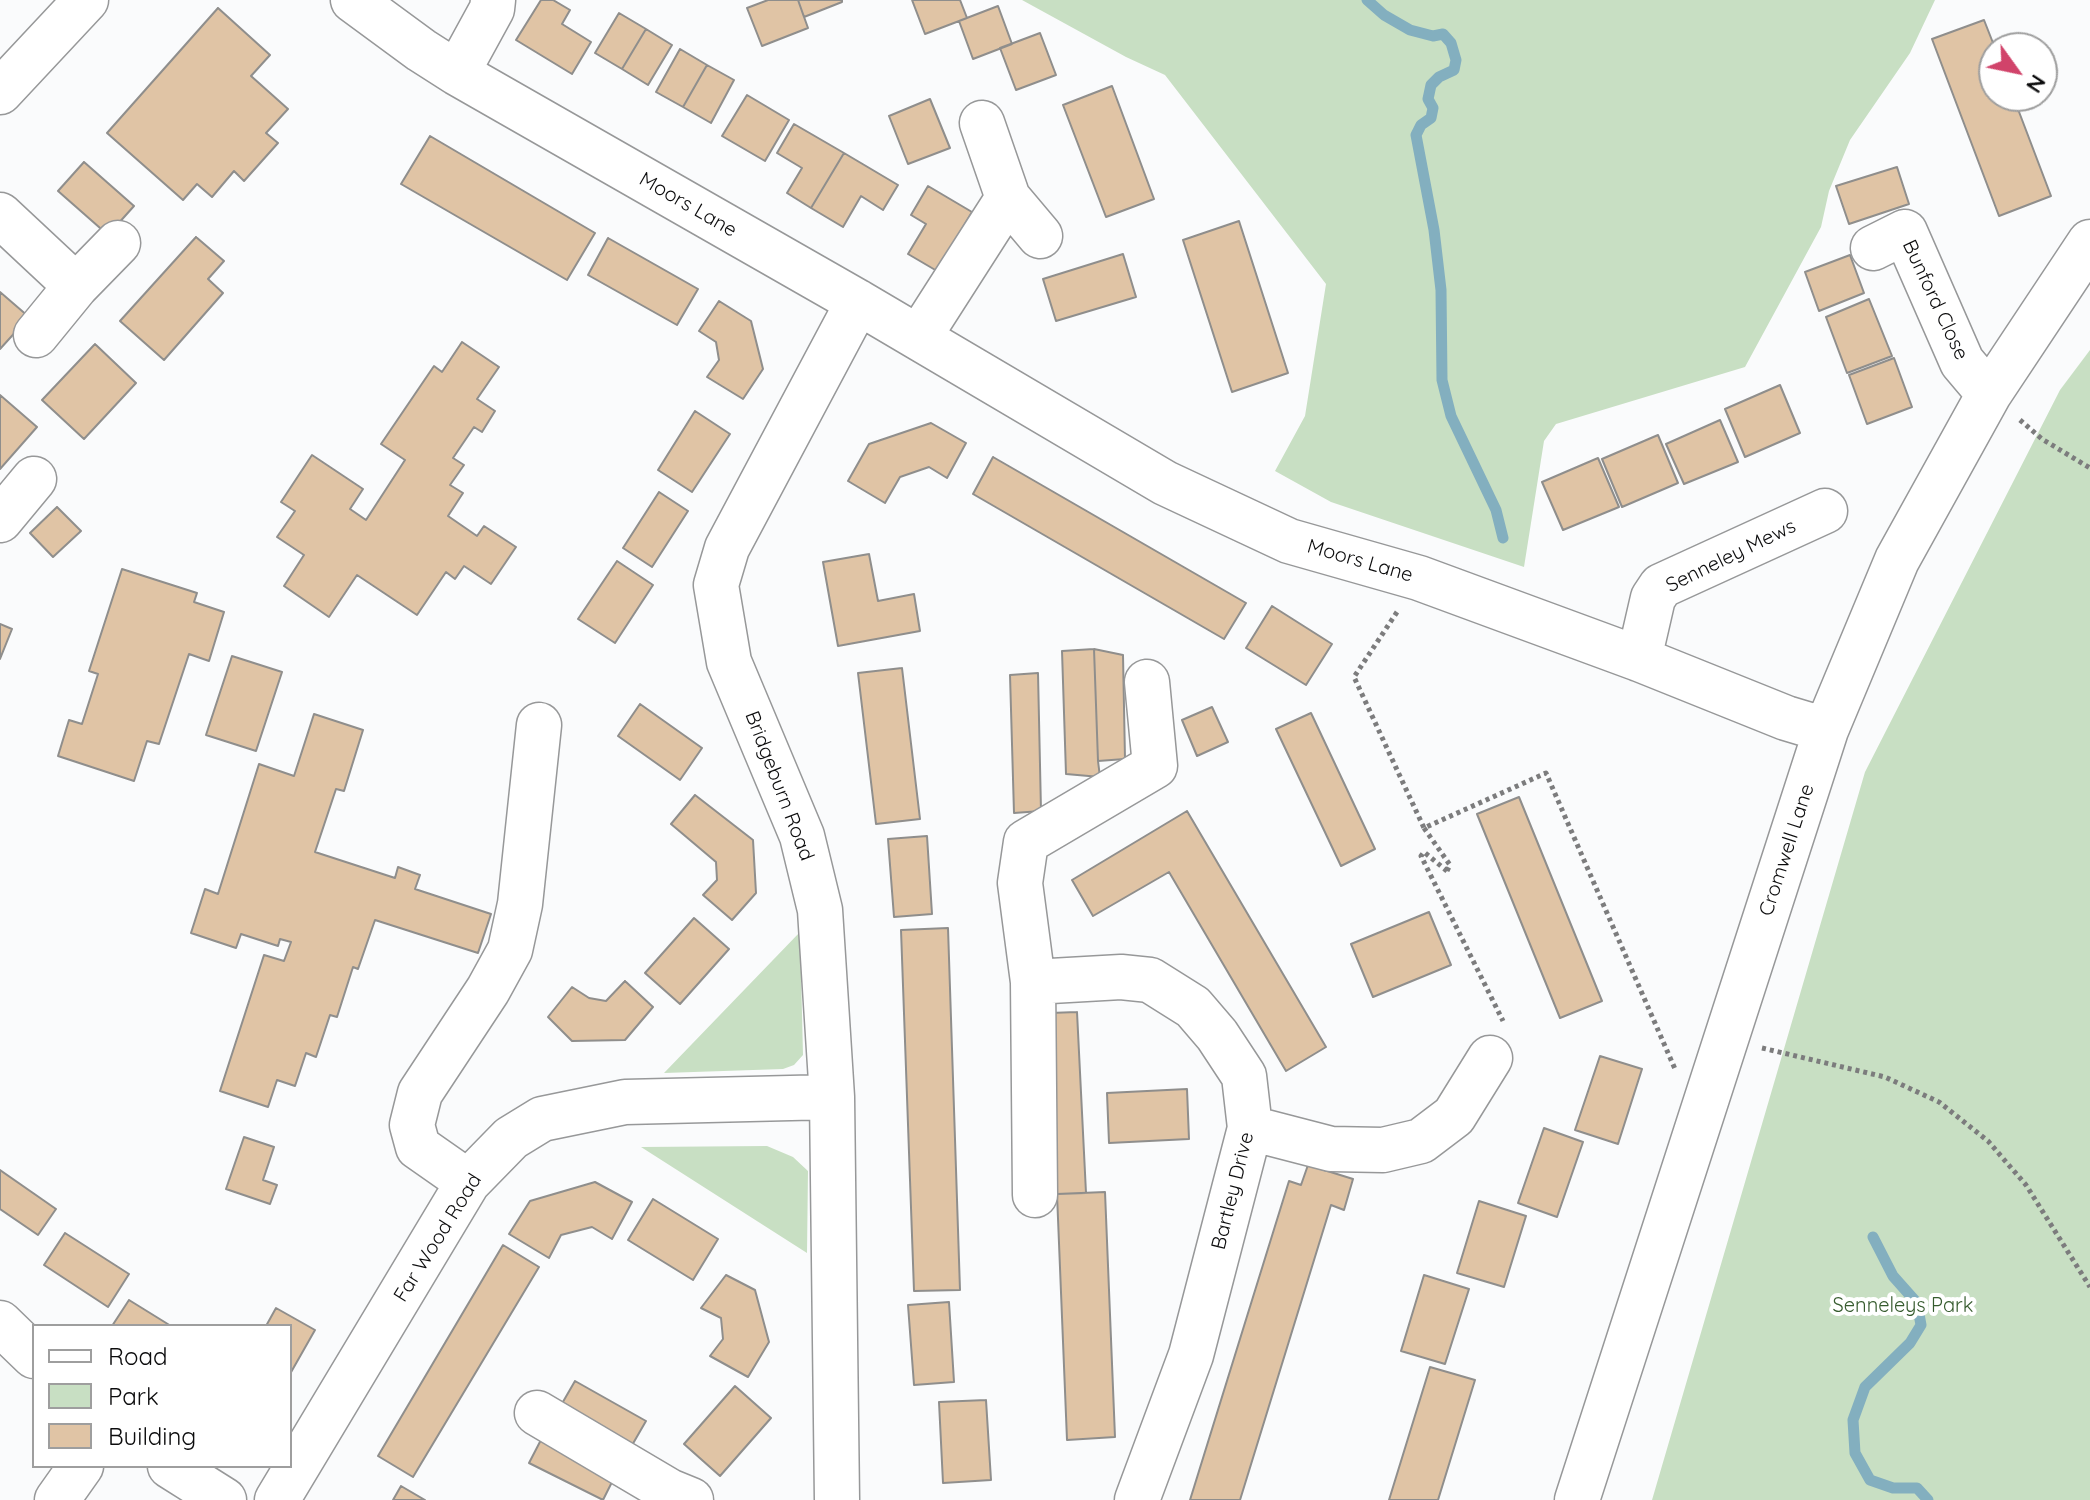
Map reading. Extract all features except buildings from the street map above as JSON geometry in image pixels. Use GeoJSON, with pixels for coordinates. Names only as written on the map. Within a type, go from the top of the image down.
{"type":"FeatureCollection","features":[{"type":"Feature","properties":{"kind":"street"},"geometry":{"type":"LineString","coordinates":[[0,92],[86,0]]}},
{"type":"Feature","properties":{"kind":"street","name":"Moors Lane"},"geometry":{"type":"LineString","coordinates":[[353,0],[457,73],[919,337],[1165,483],[1289,541],[1419,578],[1639,659],[1786,718],[1826,730]]}},
{"type":"Feature","properties":{"kind":"street"},"geometry":{"type":"LineString","coordinates":[[457,73],[492,9],[493,0]]}},
{"type":"Feature","properties":{"kind":"street"},"geometry":{"type":"LineString","coordinates":[[982,123],[1008,198],[1040,236]]}},
{"type":"Feature","properties":{"kind":"street"},"geometry":{"type":"LineString","coordinates":[[919,337],[1008,198]]}},
{"type":"Feature","properties":{"kind":"street"},"geometry":{"type":"LineString","coordinates":[[0,215],[76,286]]}},
{"type":"Feature","properties":{"kind":"street","name":"Bunford Close"},"geometry":{"type":"LineString","coordinates":[[1873,248],[1905,232],[1962,362],[1989,394]]}},
{"type":"Feature","properties":{"kind":"street","name":"Cromwell Lane"},"geometry":{"type":"LineString","coordinates":[[1577,1500],[1826,730],[1897,560],[1989,394],[2090,242]]}},
{"type":"Feature","properties":{"kind":"street"},"geometry":{"type":"LineString","coordinates":[[36,335],[76,286],[118,243]]}},
{"type":"Feature","properties":{"kind":"street","name":"Bridgeburn Road"},"geometry":{"type":"LineString","coordinates":[[837,1500],[832,1097],[820,910],[802,836],[729,662],[716,585],[727,548],[858,302]]}},
{"type":"Feature","properties":{"kind":"street"},"geometry":{"type":"LineString","coordinates":[[0,520],[34,479]]}},
{"type":"Feature","properties":{"kind":"street","name":"Senneley Mews"},"geometry":{"type":"LineString","coordinates":[[1639,659],[1653,598],[1661,586],[1825,511]]}},
{"type":"Feature","properties":{"kind":"street"},"geometry":{"type":"LineString","coordinates":[[1035,1195],[1033,982],[1020,883],[1026,842],[1155,766],[1147,682]]}},
{"type":"Feature","properties":{"kind":"street"},"geometry":{"type":"LineString","coordinates":[[468,1182],[418,1147],[412,1125],[420,1093],[488,990],[510,950],[520,904],[539,725]]}},
{"type":"Feature","properties":{"kind":"street","name":"Bartley Drive"},"geometry":{"type":"LineString","coordinates":[[1033,982],[1121,977],[1150,980],[1193,1007],[1217,1035],[1244,1076],[1250,1128],[1191,1355],[1137,1500]]}},
{"type":"Feature","properties":{"kind":"street"},"geometry":{"type":"LineString","coordinates":[[1250,1128],[1331,1149],[1383,1150],[1421,1141],[1454,1116],[1490,1058]]}},
{"type":"Feature","properties":{"kind":"street","name":"Far Wood Road"},"geometry":{"type":"LineString","coordinates":[[277,1500],[468,1182],[511,1138],[542,1119],[625,1102],[832,1097]]}},
{"type":"Feature","properties":{"kind":"street"},"geometry":{"type":"LineString","coordinates":[[0,1323],[32,1354]]}},
{"type":"Feature","properties":{"kind":"street"},"geometry":{"type":"LineString","coordinates":[[537,1413],[669,1491],[691,1500]]}},
{"type":"Feature","properties":{"kind":"street"},"geometry":{"type":"LineString","coordinates":[[57,1500],[80,1468]]}},
{"type":"Feature","properties":{"kind":"street"},"geometry":{"type":"LineString","coordinates":[[173,1468],[224,1500]]}},
{"type":"Feature","properties":{"kind":"path"},"geometry":{"type":"LineString","coordinates":[[1989,394],[2042,439],[2090,468]]}},
{"type":"Feature","properties":{"kind":"path"},"geometry":{"type":"LineString","coordinates":[[1419,578],[1354,677],[1424,828],[1450,865],[1447,871],[1424,852],[1421,856],[1507,1029],[1490,1058]]}},
{"type":"Feature","properties":{"kind":"path"},"geometry":{"type":"LineString","coordinates":[[1424,828],[1546,773],[1680,1081]]}},
{"type":"Feature","properties":{"kind":"path"},"geometry":{"type":"LineString","coordinates":[[1725,1040],[1885,1077],[1939,1102],[1988,1141],[2026,1185],[2090,1287]]}},
{"type":"Feature","properties":{"kind":"green space"},"geometry":{"type":"Polygon","coordinates":[[[1022,0],[1935,0],[1910,53],[1850,140],[1829,191],[1821,227],[1745,367],[1556,424],[1544,441],[1524,567],[1331,502],[1275,471],[1305,416],[1326,284],[1165,75],[1022,0]]]}},
{"type":"Feature","properties":{"kind":"green space","name":"Senneleys Park"},"geometry":{"type":"Polygon","coordinates":[[[2090,350],[2090,1500],[1652,1500],[1865,772],[2060,390],[2090,350]]]}},
{"type":"Feature","properties":{"kind":"green space"},"geometry":{"type":"Polygon","coordinates":[[[800,932],[803,1055],[794,1065],[783,1069],[664,1073],[800,932]]]}},
{"type":"Feature","properties":{"kind":"green space"},"geometry":{"type":"Polygon","coordinates":[[[767,1146],[793,1157],[808,1171],[807,1253],[641,1147],[767,1146]]]}},
{"type":"Feature","properties":{"kind":"waterway"},"geometry":{"type":"LineString","coordinates":[[1367,0],[1384,15],[1410,30],[1433,36],[1443,34],[1451,43],[1456,60],[1454,70],[1431,85],[1428,99],[1433,108],[1431,118],[1421,125],[1416,135],[1434,230],[1441,290],[1442,380],[1451,416],[1496,510],[1503,538]]}},
{"type":"Feature","properties":{"kind":"waterway"},"geometry":{"type":"LineString","coordinates":[[1873,1237],[1893,1276],[1917,1303],[1921,1325],[1910,1343],[1865,1387],[1853,1420],[1855,1453],[1870,1480],[1893,1488],[1917,1488],[1928,1500]]}}]}
